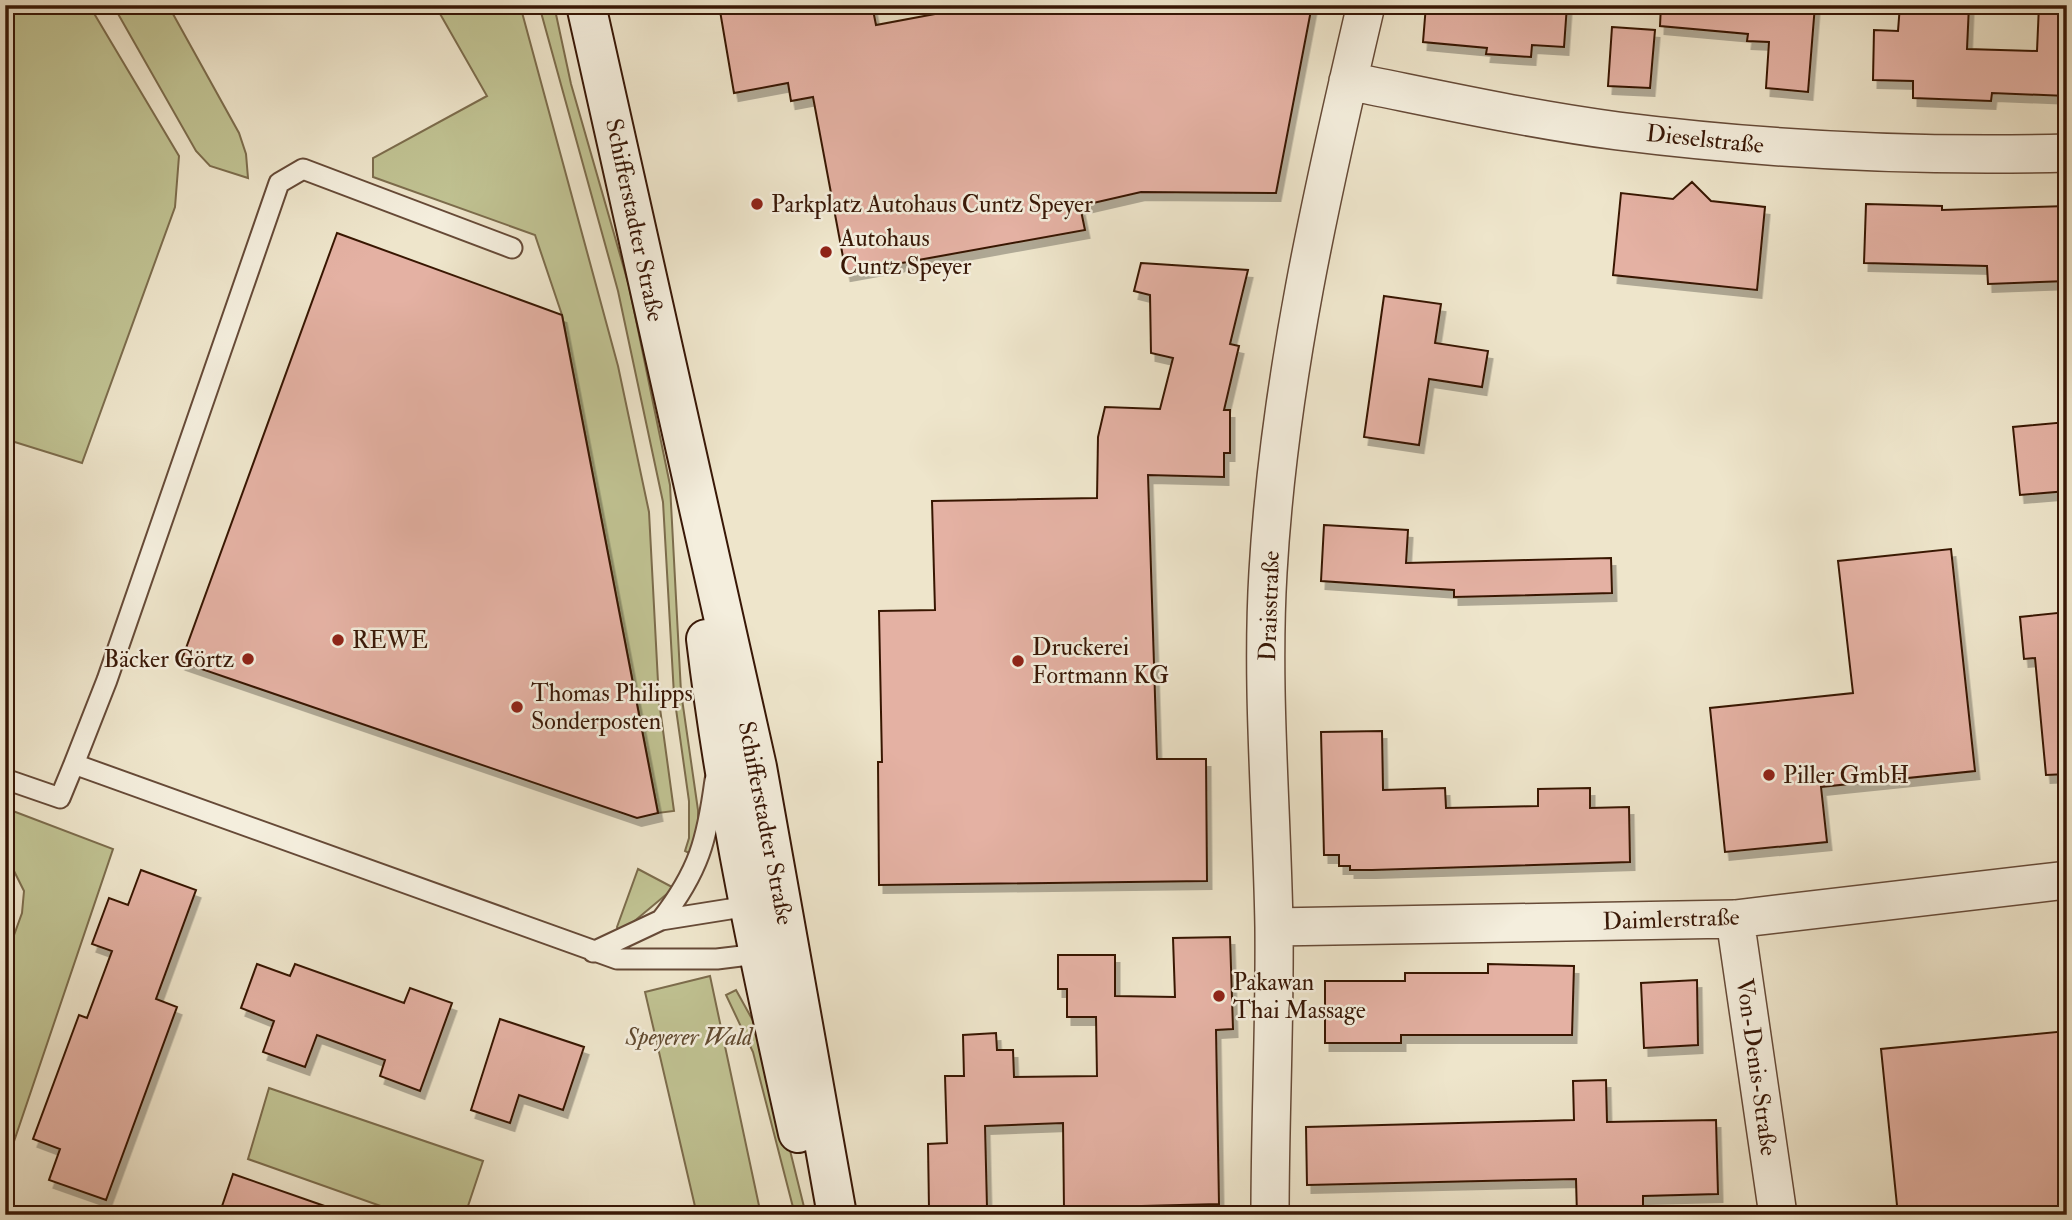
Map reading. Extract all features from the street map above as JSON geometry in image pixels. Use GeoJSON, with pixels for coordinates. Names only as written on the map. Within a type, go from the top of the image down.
{"type":"FeatureCollection","features":[{"type":"Feature","properties":{"kind":"main road","name":"Schifferstadter Straße"},"geometry":{"type":"LineString","coordinates":[[586,5],[757,767],[764,903]]}},
{"type":"Feature","properties":{"kind":"main road","name":"Schifferstadter Straße"},"geometry":{"type":"LineString","coordinates":[[681,435],[719,744],[764,903],[837,1215]]}},
{"type":"Feature","properties":{"kind":"main road","name":"Schifferstadter Straße"},"geometry":{"type":"LineString","coordinates":[[774,952],[817,1215]]}},
{"type":"Feature","properties":{"kind":"street","name":"Draisstraße"},"geometry":{"type":"LineString","coordinates":[[1270,1215],[1274,928],[1265,701],[1268,573],[1279,458],[1297,332],[1366,5]]}},
{"type":"Feature","properties":{"kind":"street","name":"Dieselstraße"},"geometry":{"type":"LineString","coordinates":[[1348,81],[1497,111],[1619,131],[1797,149],[1942,156],[2067,153]]}},
{"type":"Feature","properties":{"kind":"street","name":"Daimlerstraße"},"geometry":{"type":"LineString","coordinates":[[1274,928],[1735,919],[2067,880]]}},
{"type":"Feature","properties":{"kind":"street","name":"Von-Denis-Straße"},"geometry":{"type":"LineString","coordinates":[[1735,919],[1778,1215]]}},
{"type":"Feature","properties":{"kind":"lane"},"geometry":{"type":"LineString","coordinates":[[5,779],[60,798],[107,680],[279,183],[303,169],[512,248]]}},
{"type":"Feature","properties":{"kind":"lane"},"geometry":{"type":"LineString","coordinates":[[661,920],[678,898],[701,855],[719,744]]}},
{"type":"Feature","properties":{"kind":"lane"},"geometry":{"type":"LineString","coordinates":[[74,764],[617,960],[774,952]]}},
{"type":"Feature","properties":{"kind":"lane"},"geometry":{"type":"LineString","coordinates":[[593,952],[661,920],[764,903]]}},
{"type":"Feature","properties":{"kind":"green space"},"geometry":{"type":"Polygon","coordinates":[[[26,5],[89,5],[179,156],[175,207],[82,463],[5,439],[5,20],[26,5]]]}},
{"type":"Feature","properties":{"kind":"green space"},"geometry":{"type":"Polygon","coordinates":[[[113,5],[168,5],[239,133],[246,154],[248,178],[210,166],[196,151],[113,5]]]}},
{"type":"Feature","properties":{"kind":"green space"},"geometry":{"type":"Polygon","coordinates":[[[435,5],[520,5],[618,366],[649,512],[659,701],[674,811],[658,813],[562,315],[535,235],[373,177],[373,158],[487,96],[435,5]]]}},
{"type":"Feature","properties":{"kind":"green space"},"geometry":{"type":"Polygon","coordinates":[[[539,5],[554,5],[571,84],[629,286],[670,485],[681,692],[698,810],[698,830],[691,854],[685,851],[689,838],[689,801],[674,695],[663,502],[618,291],[539,5]]]}},
{"type":"Feature","properties":{"kind":"green space"},"geometry":{"type":"Polygon","coordinates":[[[5,808],[113,849],[5,1168],[5,960],[22,913],[24,891],[5,853],[5,808]]]}},
{"type":"Feature","properties":{"kind":"green space"},"geometry":{"type":"Polygon","coordinates":[[[638,869],[674,888],[619,934],[617,927],[638,869]]]}},
{"type":"Feature","properties":{"kind":"green space","name":"Speyerer Wald"},"geometry":{"type":"Polygon","coordinates":[[[710,976],[761,1215],[697,1215],[645,992],[710,976]]]}},
{"type":"Feature","properties":{"kind":"green space"},"geometry":{"type":"Polygon","coordinates":[[[736,990],[762,1037],[806,1215],[795,1215],[753,1052],[726,995],[736,990]]]}},
{"type":"Feature","properties":{"kind":"green space"},"geometry":{"type":"Polygon","coordinates":[[[269,1088],[483,1161],[465,1215],[406,1215],[248,1159],[269,1088]]]}},
{"type":"Feature","properties":{"kind":"building","name":"Autohaus Cuntz Speyer"},"geometry":{"type":"Polygon","coordinates":[[[719,5],[872,5],[876,25],[983,5],[1312,5],[1276,193],[1141,192],[1080,206],[1085,230],[846,273],[813,97],[791,101],[788,83],[734,93],[719,5]]]}},
{"type":"Feature","properties":{"kind":"building"},"geometry":{"type":"Polygon","coordinates":[[[1426,5],[1567,5],[1564,47],[1532,45],[1531,57],[1486,54],[1487,48],[1423,42],[1426,5]]]}},
{"type":"Feature","properties":{"kind":"building"},"geometry":{"type":"Polygon","coordinates":[[[1661,5],[1815,5],[1808,92],[1766,88],[1769,42],[1747,41],[1748,34],[1660,26],[1661,5]]]}},
{"type":"Feature","properties":{"kind":"building"},"geometry":{"type":"Polygon","coordinates":[[[1900,5],[1969,5],[1967,49],[2037,51],[2039,5],[2067,5],[2067,96],[1992,93],[1991,101],[1913,98],[1913,81],[1873,80],[1874,30],[1898,31],[1900,5]]]}},
{"type":"Feature","properties":{"kind":"building"},"geometry":{"type":"Polygon","coordinates":[[[1612,27],[1655,30],[1650,88],[1608,86],[1612,27]]]}},
{"type":"Feature","properties":{"kind":"building"},"geometry":{"type":"Polygon","coordinates":[[[1692,182],[1711,201],[1765,207],[1757,290],[1613,275],[1621,193],[1673,199],[1692,182]]]}},
{"type":"Feature","properties":{"kind":"building"},"geometry":{"type":"Polygon","coordinates":[[[1866,204],[1942,206],[1942,210],[2067,206],[2067,281],[1988,284],[1987,266],[1864,263],[1866,204]]]}},
{"type":"Feature","properties":{"kind":"building"},"geometry":{"type":"Polygon","coordinates":[[[337,233],[562,315],[658,813],[637,818],[181,662],[337,233]]]}},
{"type":"Feature","properties":{"kind":"building"},"geometry":{"type":"Polygon","coordinates":[[[1141,263],[1248,270],[1230,344],[1239,346],[1224,410],[1230,410],[1230,453],[1224,453],[1224,477],[1148,475],[1157,759],[1206,759],[1207,881],[879,885],[878,762],[882,762],[879,611],[935,610],[932,501],[1097,498],[1098,437],[1105,407],[1160,409],[1173,358],[1151,353],[1150,295],[1134,291],[1141,263]]]}},
{"type":"Feature","properties":{"kind":"building"},"geometry":{"type":"Polygon","coordinates":[[[1384,296],[1441,304],[1435,343],[1488,351],[1482,387],[1429,379],[1419,445],[1364,437],[1384,296]]]}},
{"type":"Feature","properties":{"kind":"building"},"geometry":{"type":"Polygon","coordinates":[[[2067,422],[2067,491],[2020,495],[2013,427],[2067,422]]]}},
{"type":"Feature","properties":{"kind":"building"},"geometry":{"type":"Polygon","coordinates":[[[1324,525],[1408,530],[1406,563],[1611,558],[1612,593],[1454,597],[1454,590],[1321,581],[1324,525]]]}},
{"type":"Feature","properties":{"kind":"building"},"geometry":{"type":"Polygon","coordinates":[[[1951,549],[1975,771],[1821,787],[1827,842],[1725,852],[1710,708],[1853,693],[1838,561],[1951,549]]]}},
{"type":"Feature","properties":{"kind":"building"},"geometry":{"type":"Polygon","coordinates":[[[2067,612],[2067,774],[2046,775],[2035,658],[2024,659],[2020,617],[2067,612]]]}},
{"type":"Feature","properties":{"kind":"building"},"geometry":{"type":"Polygon","coordinates":[[[1382,731],[1383,790],[1445,788],[1446,808],[1538,806],[1538,789],[1590,788],[1590,808],[1629,807],[1630,862],[1372,870],[1350,870],[1350,866],[1339,866],[1339,855],[1324,855],[1321,732],[1382,731]]]}},
{"type":"Feature","properties":{"kind":"building"},"geometry":{"type":"Polygon","coordinates":[[[141,870],[196,890],[156,999],[177,1007],[106,1200],[49,1180],[60,1149],[33,1139],[79,1015],[87,1018],[112,951],[92,944],[109,898],[128,905],[141,870]]]}},
{"type":"Feature","properties":{"kind":"building"},"geometry":{"type":"Polygon","coordinates":[[[1230,937],[1233,1029],[1216,1030],[1219,1204],[1064,1208],[1063,1123],[985,1126],[987,1207],[929,1209],[928,1144],[947,1143],[945,1076],[964,1076],[963,1035],[996,1033],[997,1050],[1013,1050],[1014,1077],[1097,1076],[1096,1017],[1067,1017],[1067,989],[1058,989],[1058,955],[1115,955],[1115,996],[1175,997],[1173,938],[1230,937]]]}},
{"type":"Feature","properties":{"kind":"building"},"geometry":{"type":"Polygon","coordinates":[[[257,964],[290,976],[295,964],[404,1003],[410,988],[452,1003],[420,1091],[380,1076],[385,1060],[317,1035],[305,1067],[263,1052],[274,1021],[241,1008],[257,964]]]}},
{"type":"Feature","properties":{"kind":"building"},"geometry":{"type":"Polygon","coordinates":[[[1488,964],[1574,966],[1572,1035],[1401,1035],[1401,1043],[1325,1043],[1325,981],[1405,981],[1405,973],[1488,973],[1488,964]]]}},
{"type":"Feature","properties":{"kind":"building"},"geometry":{"type":"Polygon","coordinates":[[[1697,980],[1698,1045],[1644,1048],[1641,983],[1697,980]]]}},
{"type":"Feature","properties":{"kind":"building"},"geometry":{"type":"Polygon","coordinates":[[[500,1019],[584,1047],[563,1110],[519,1095],[510,1123],[471,1110],[500,1019]]]}},
{"type":"Feature","properties":{"kind":"building"},"geometry":{"type":"Polygon","coordinates":[[[2067,1031],[2067,1215],[1898,1215],[1881,1049],[2067,1031]]]}},
{"type":"Feature","properties":{"kind":"building"},"geometry":{"type":"Polygon","coordinates":[[[1606,1080],[1607,1122],[1716,1120],[1718,1194],[1643,1196],[1643,1215],[1577,1215],[1576,1179],[1307,1185],[1306,1127],[1574,1120],[1573,1081],[1606,1080]]]}},
{"type":"Feature","properties":{"kind":"building"},"geometry":{"type":"Polygon","coordinates":[[[233,1174],[336,1210],[335,1215],[219,1215],[233,1174]]]}},
{"type":"Feature","properties":{"kind":"place","name":"Parkplatz Autohaus Cuntz Speyer"},"geometry":{"type":"Point","coordinates":[757,204]}},
{"type":"Feature","properties":{"kind":"place","name":"Autohaus Cuntz Speyer"},"geometry":{"type":"Point","coordinates":[826,252]}},
{"type":"Feature","properties":{"kind":"place","name":"REWE"},"geometry":{"type":"Point","coordinates":[338,640]}},
{"type":"Feature","properties":{"kind":"place","name":"Bäcker Görtz"},"geometry":{"type":"Point","coordinates":[248,659]}},
{"type":"Feature","properties":{"kind":"place","name":"Druckerei Fortmann KG"},"geometry":{"type":"Point","coordinates":[1018,661]}},
{"type":"Feature","properties":{"kind":"place","name":"Thomas Philipps Sonderposten"},"geometry":{"type":"Point","coordinates":[517,707]}},
{"type":"Feature","properties":{"kind":"place","name":"Piller GmbH"},"geometry":{"type":"Point","coordinates":[1769,775]}},
{"type":"Feature","properties":{"kind":"place","name":"Pakawan Thai Massage"},"geometry":{"type":"Point","coordinates":[1219,996]}}]}
